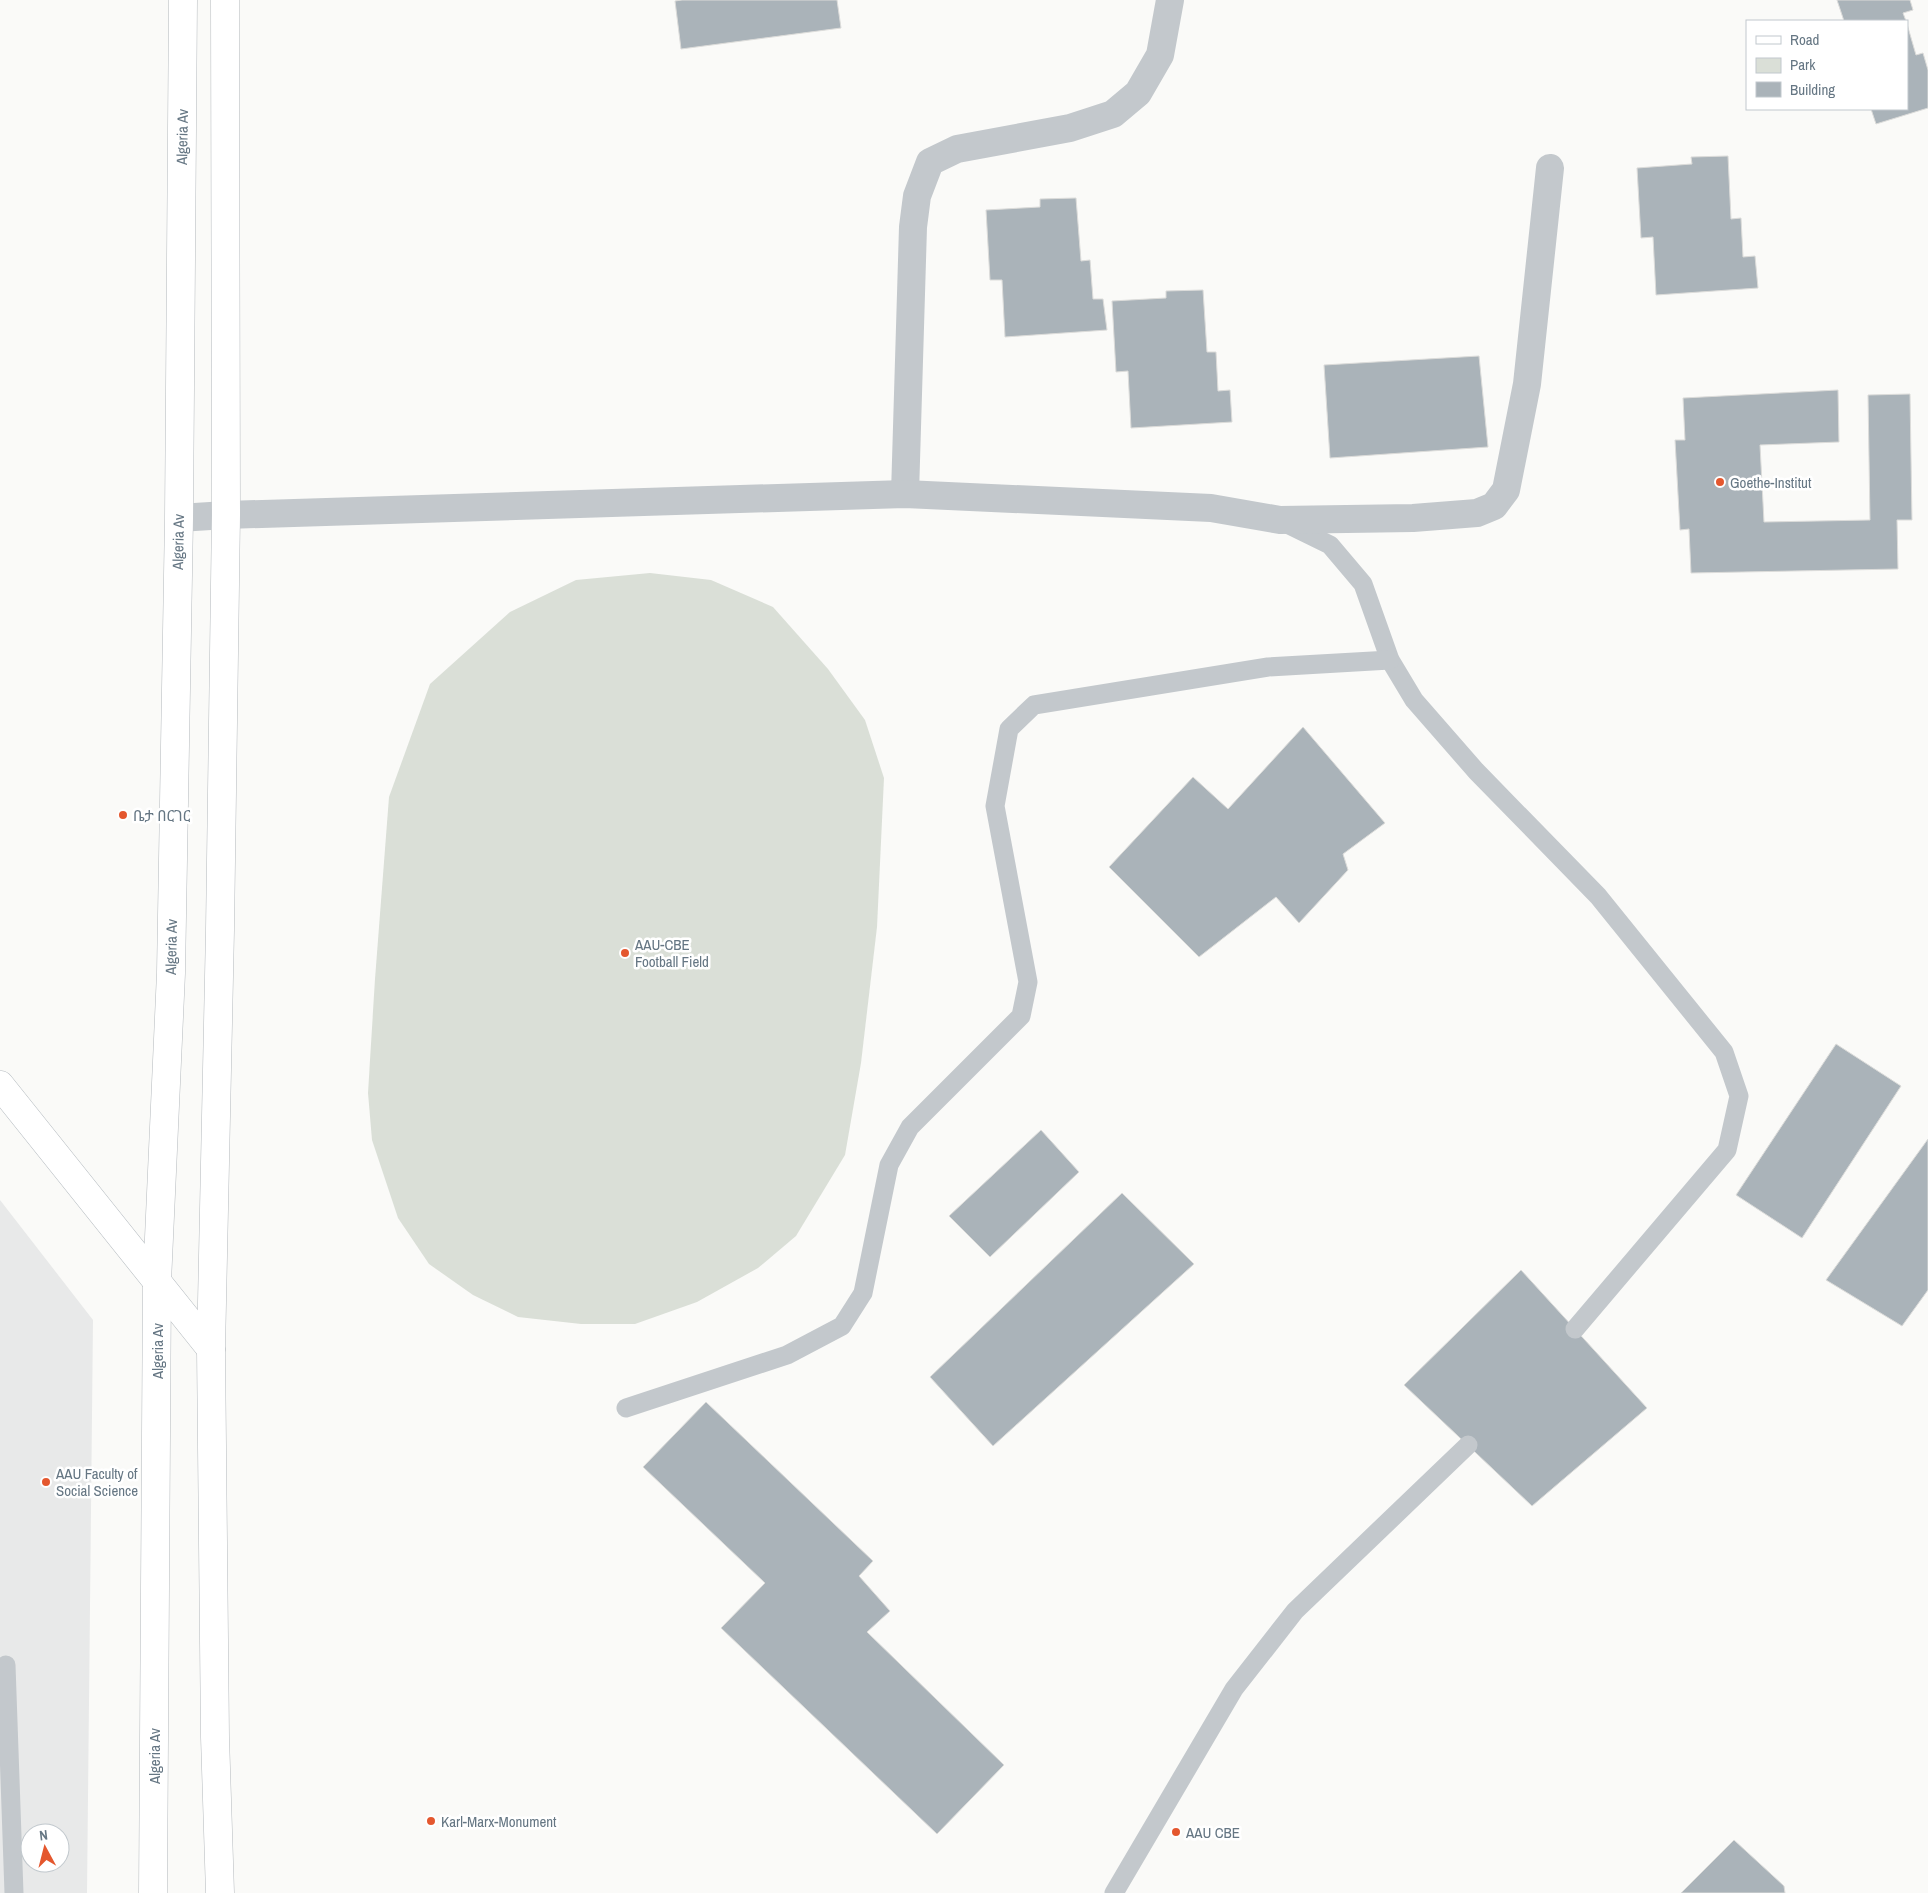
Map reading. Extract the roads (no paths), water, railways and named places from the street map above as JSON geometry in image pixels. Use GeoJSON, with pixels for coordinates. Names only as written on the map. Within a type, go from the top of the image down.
{"type":"FeatureCollection","features":[{"type":"Feature","properties":{"kind":"main road","name":"Algeria Av"},"geometry":{"type":"LineString","coordinates":[[153,1893],[157,1282],[171,973],[179,518],[183,0]]}},
{"type":"Feature","properties":{"kind":"main road"},"geometry":{"type":"LineString","coordinates":[[220,1893],[215,1737],[211,1350],[226,515],[225,0]]}},
{"type":"Feature","properties":{"kind":"main road"},"geometry":{"type":"LineString","coordinates":[[0,1085],[211,1350]]}},
{"type":"Feature","properties":{"kind":"street"},"geometry":{"type":"LineString","coordinates":[[905,494],[913,227],[917,196],[930,162],[957,149],[1070,128],[1112,114],[1138,93],[1160,55],[1170,0]]}},
{"type":"Feature","properties":{"kind":"street"},"geometry":{"type":"LineString","coordinates":[[179,518],[905,494],[1211,508],[1280,520],[1413,518],[1477,513],[1494,506],[1506,490],[1527,384],[1550,168]]}},
{"type":"Feature","properties":{"kind":"lane"},"geometry":{"type":"LineString","coordinates":[[1280,520],[1330,545],[1363,584],[1390,660],[1414,700],[1476,772],[1598,896],[1724,1052],[1739,1096],[1727,1150],[1575,1329]]}},
{"type":"Feature","properties":{"kind":"lane"},"geometry":{"type":"LineString","coordinates":[[626,1408],[787,1356],[842,1326],[863,1293],[889,1166],[910,1127],[1020,1016],[1028,982],[995,806],[1008,729],[1034,705],[1268,667],[1390,660]]}},
{"type":"Feature","properties":{"kind":"lane"},"geometry":{"type":"LineString","coordinates":[[1114,1893],[1234,1689],[1295,1611],[1468,1445]]}},
{"type":"Feature","properties":{"kind":"lane"},"geometry":{"type":"LineString","coordinates":[[6,1665],[14,1893]]}},
{"type":"Feature","properties":{"kind":"place","name":"Goethe-Institut"},"geometry":{"type":"Point","coordinates":[1720,482]}},
{"type":"Feature","properties":{"kind":"place","name":"ቤታ በርገር"},"geometry":{"type":"Point","coordinates":[123,815]}},
{"type":"Feature","properties":{"kind":"place","name":"AAU-CBE Football Field"},"geometry":{"type":"Point","coordinates":[625,953]}},
{"type":"Feature","properties":{"kind":"place","name":"AAU Faculty of Social Science"},"geometry":{"type":"Point","coordinates":[46,1482]}},
{"type":"Feature","properties":{"kind":"place","name":"Karl-Marx-Monument"},"geometry":{"type":"Point","coordinates":[431,1821]}},
{"type":"Feature","properties":{"kind":"place","name":"AAU CBE"},"geometry":{"type":"Point","coordinates":[1176,1832]}}]}
